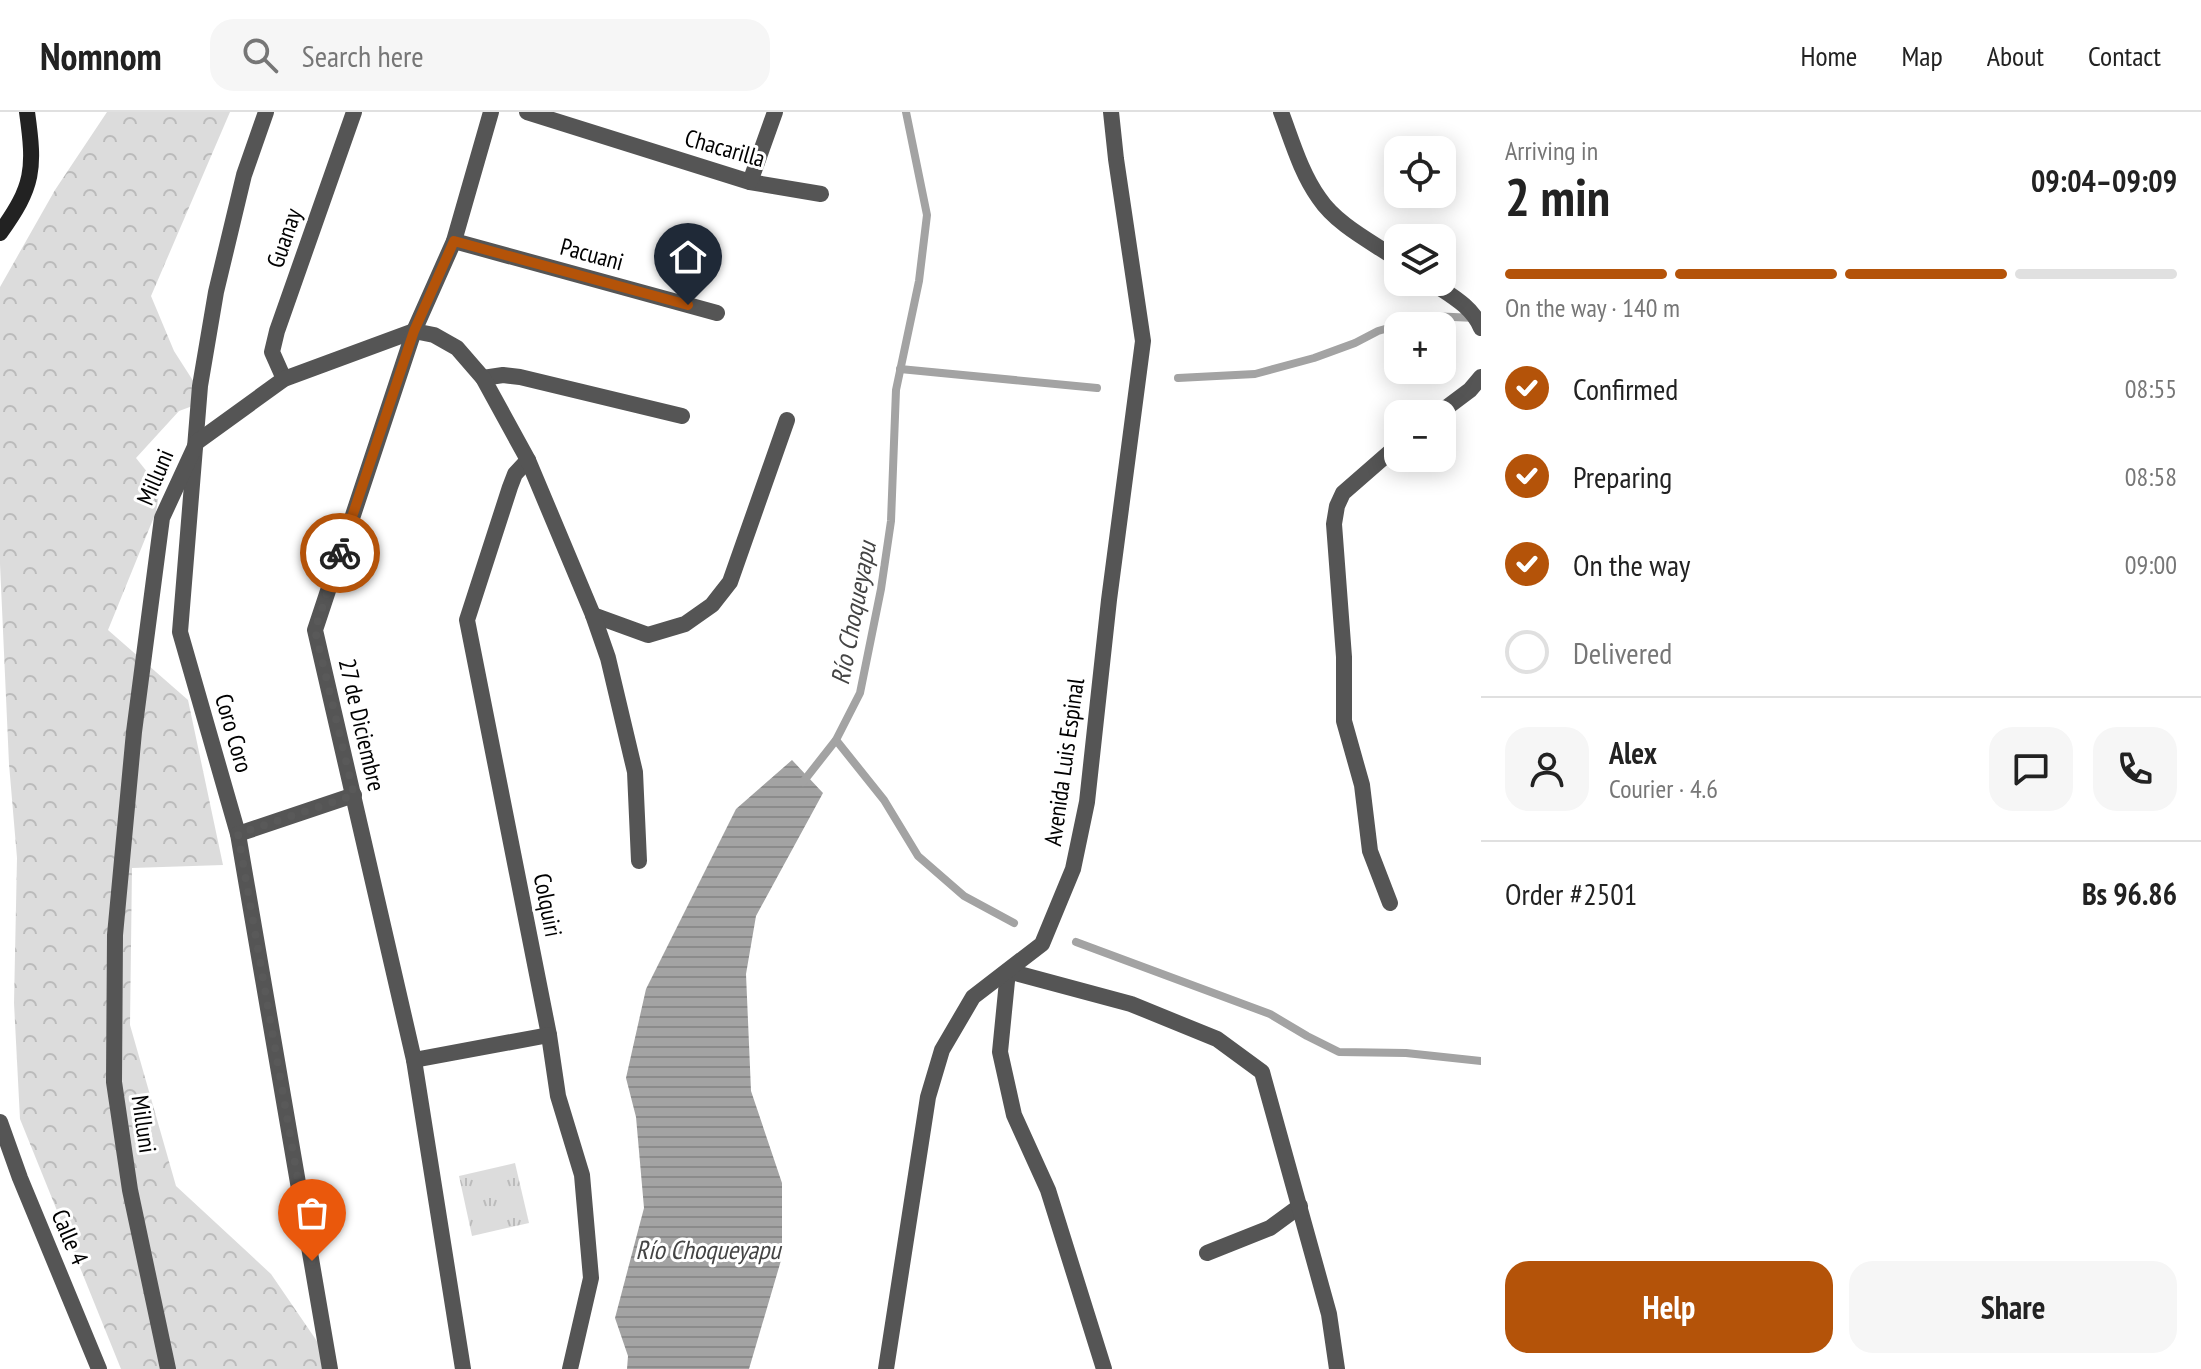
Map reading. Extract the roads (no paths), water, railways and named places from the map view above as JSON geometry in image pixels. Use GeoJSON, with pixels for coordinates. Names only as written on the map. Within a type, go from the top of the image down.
{"type":"FeatureCollection","features":[{"type":"Feature","properties":{"kind":"main road"},"geometry":{"type":"LineString","coordinates":[[0,233],[26,192],[30,180],[31,140],[27,112]]}},
{"type":"Feature","properties":{"kind":"street","name":"Coro Coro"},"geometry":{"type":"LineString","coordinates":[[266,112],[244,175],[216,292],[200,386],[180,632],[238,834],[330,1369]]}},
{"type":"Feature","properties":{"kind":"street","name":"Guanay"},"geometry":{"type":"LineString","coordinates":[[284,379],[272,352],[277,331],[354,112]]}},
{"type":"Feature","properties":{"kind":"street","name":"27 de Diciembre"},"geometry":{"type":"LineString","coordinates":[[463,1369],[414,1060],[315,630],[414,331],[454,241],[491,112]]}},
{"type":"Feature","properties":{"kind":"street","name":"Chacarilla"},"geometry":{"type":"LineString","coordinates":[[527,112],[570,118],[750,182],[821,194]]}},
{"type":"Feature","properties":{"kind":"street"},"geometry":{"type":"LineString","coordinates":[[750,182],[775,112]]}},
{"type":"Feature","properties":{"kind":"street","name":"Avenida Luis Espinal"},"geometry":{"type":"LineString","coordinates":[[886,1369],[928,1097],[942,1050],[973,997],[1042,944],[1073,869],[1087,802],[1109,600],[1143,341],[1111,112]]}},
{"type":"Feature","properties":{"kind":"street"},"geometry":{"type":"LineString","coordinates":[[1281,112],[1308,181],[1320,200],[1333,214],[1384,250]]}},
{"type":"Feature","properties":{"kind":"street","name":"Pacuani"},"geometry":{"type":"LineString","coordinates":[[454,241],[717,313]]}},
{"type":"Feature","properties":{"kind":"street"},"geometry":{"type":"LineString","coordinates":[[1451,296],[1477,318],[1481,328]]}},
{"type":"Feature","properties":{"kind":"street","name":"Milluni"},"geometry":{"type":"LineString","coordinates":[[168,1369],[130,1190],[114,1082],[115,935],[139,690],[162,518],[197,442],[284,379],[414,331]]}},
{"type":"Feature","properties":{"kind":"street"},"geometry":{"type":"LineString","coordinates":[[414,331],[434,335],[457,348],[483,378],[528,460],[608,658],[635,772],[639,861]]}},
{"type":"Feature","properties":{"kind":"street"},"geometry":{"type":"LineString","coordinates":[[483,378],[503,375],[520,377],[682,416]]}},
{"type":"Feature","properties":{"kind":"street"},"geometry":{"type":"LineString","coordinates":[[1456,400],[1481,377]]}},
{"type":"Feature","properties":{"kind":"street"},"geometry":{"type":"LineString","coordinates":[[593,615],[648,635],[685,624],[712,605],[730,582],[787,420]]}},
{"type":"Feature","properties":{"kind":"street"},"geometry":{"type":"LineString","coordinates":[[1384,457],[1343,493],[1334,524],[1344,657],[1344,721],[1362,785],[1370,851],[1390,903]]}},
{"type":"Feature","properties":{"kind":"street","name":"Colquiri"},"geometry":{"type":"LineString","coordinates":[[528,460],[515,474],[510,487],[467,620],[549,1035],[558,1096],[582,1175],[591,1278],[570,1369]]}},
{"type":"Feature","properties":{"kind":"street"},"geometry":{"type":"LineString","coordinates":[[238,834],[354,795]]}},
{"type":"Feature","properties":{"kind":"street"},"geometry":{"type":"LineString","coordinates":[[1104,1369],[1048,1190],[1014,1115],[1000,1052],[1008,971],[1131,1004],[1217,1039],[1262,1072],[1329,1314],[1337,1369]]}},
{"type":"Feature","properties":{"kind":"street"},"geometry":{"type":"LineString","coordinates":[[414,1060],[549,1035]]}},
{"type":"Feature","properties":{"kind":"street","name":"Calle 4"},"geometry":{"type":"LineString","coordinates":[[0,1122],[99,1369]]}},
{"type":"Feature","properties":{"kind":"street"},"geometry":{"type":"LineString","coordinates":[[1207,1253],[1270,1228],[1300,1206]]}},
{"type":"Feature","properties":{"kind":"water","name":"Río Choqueyapu"},"geometry":{"type":"Polygon","coordinates":[[[792,760],[823,793],[756,916],[746,974],[751,1091],[782,1183],[782,1257],[749,1369],[627,1369],[628,1356],[615,1318],[644,1208],[636,1117],[626,1078],[646,989],[736,809],[792,760]]]}},
{"type":"Feature","properties":{"kind":"waterway","name":"Río Choqueyapu"},"geometry":{"type":"LineString","coordinates":[[803,782],[836,740],[860,693],[881,589],[891,521],[896,390],[919,281],[927,215],[906,112]]}},
{"type":"Feature","properties":{"kind":"waterway"},"geometry":{"type":"LineString","coordinates":[[1178,378],[1255,374],[1314,358],[1378,331],[1430,316],[1476,318]]}},
{"type":"Feature","properties":{"kind":"waterway"},"geometry":{"type":"LineString","coordinates":[[900,369],[1097,388]]}},
{"type":"Feature","properties":{"kind":"waterway"},"geometry":{"type":"LineString","coordinates":[[836,740],[884,800],[918,856],[964,896],[1014,923]]}},
{"type":"Feature","properties":{"kind":"waterway"},"geometry":{"type":"LineString","coordinates":[[1076,942],[1270,1014],[1339,1052],[1406,1053],[1481,1061]]}}]}
